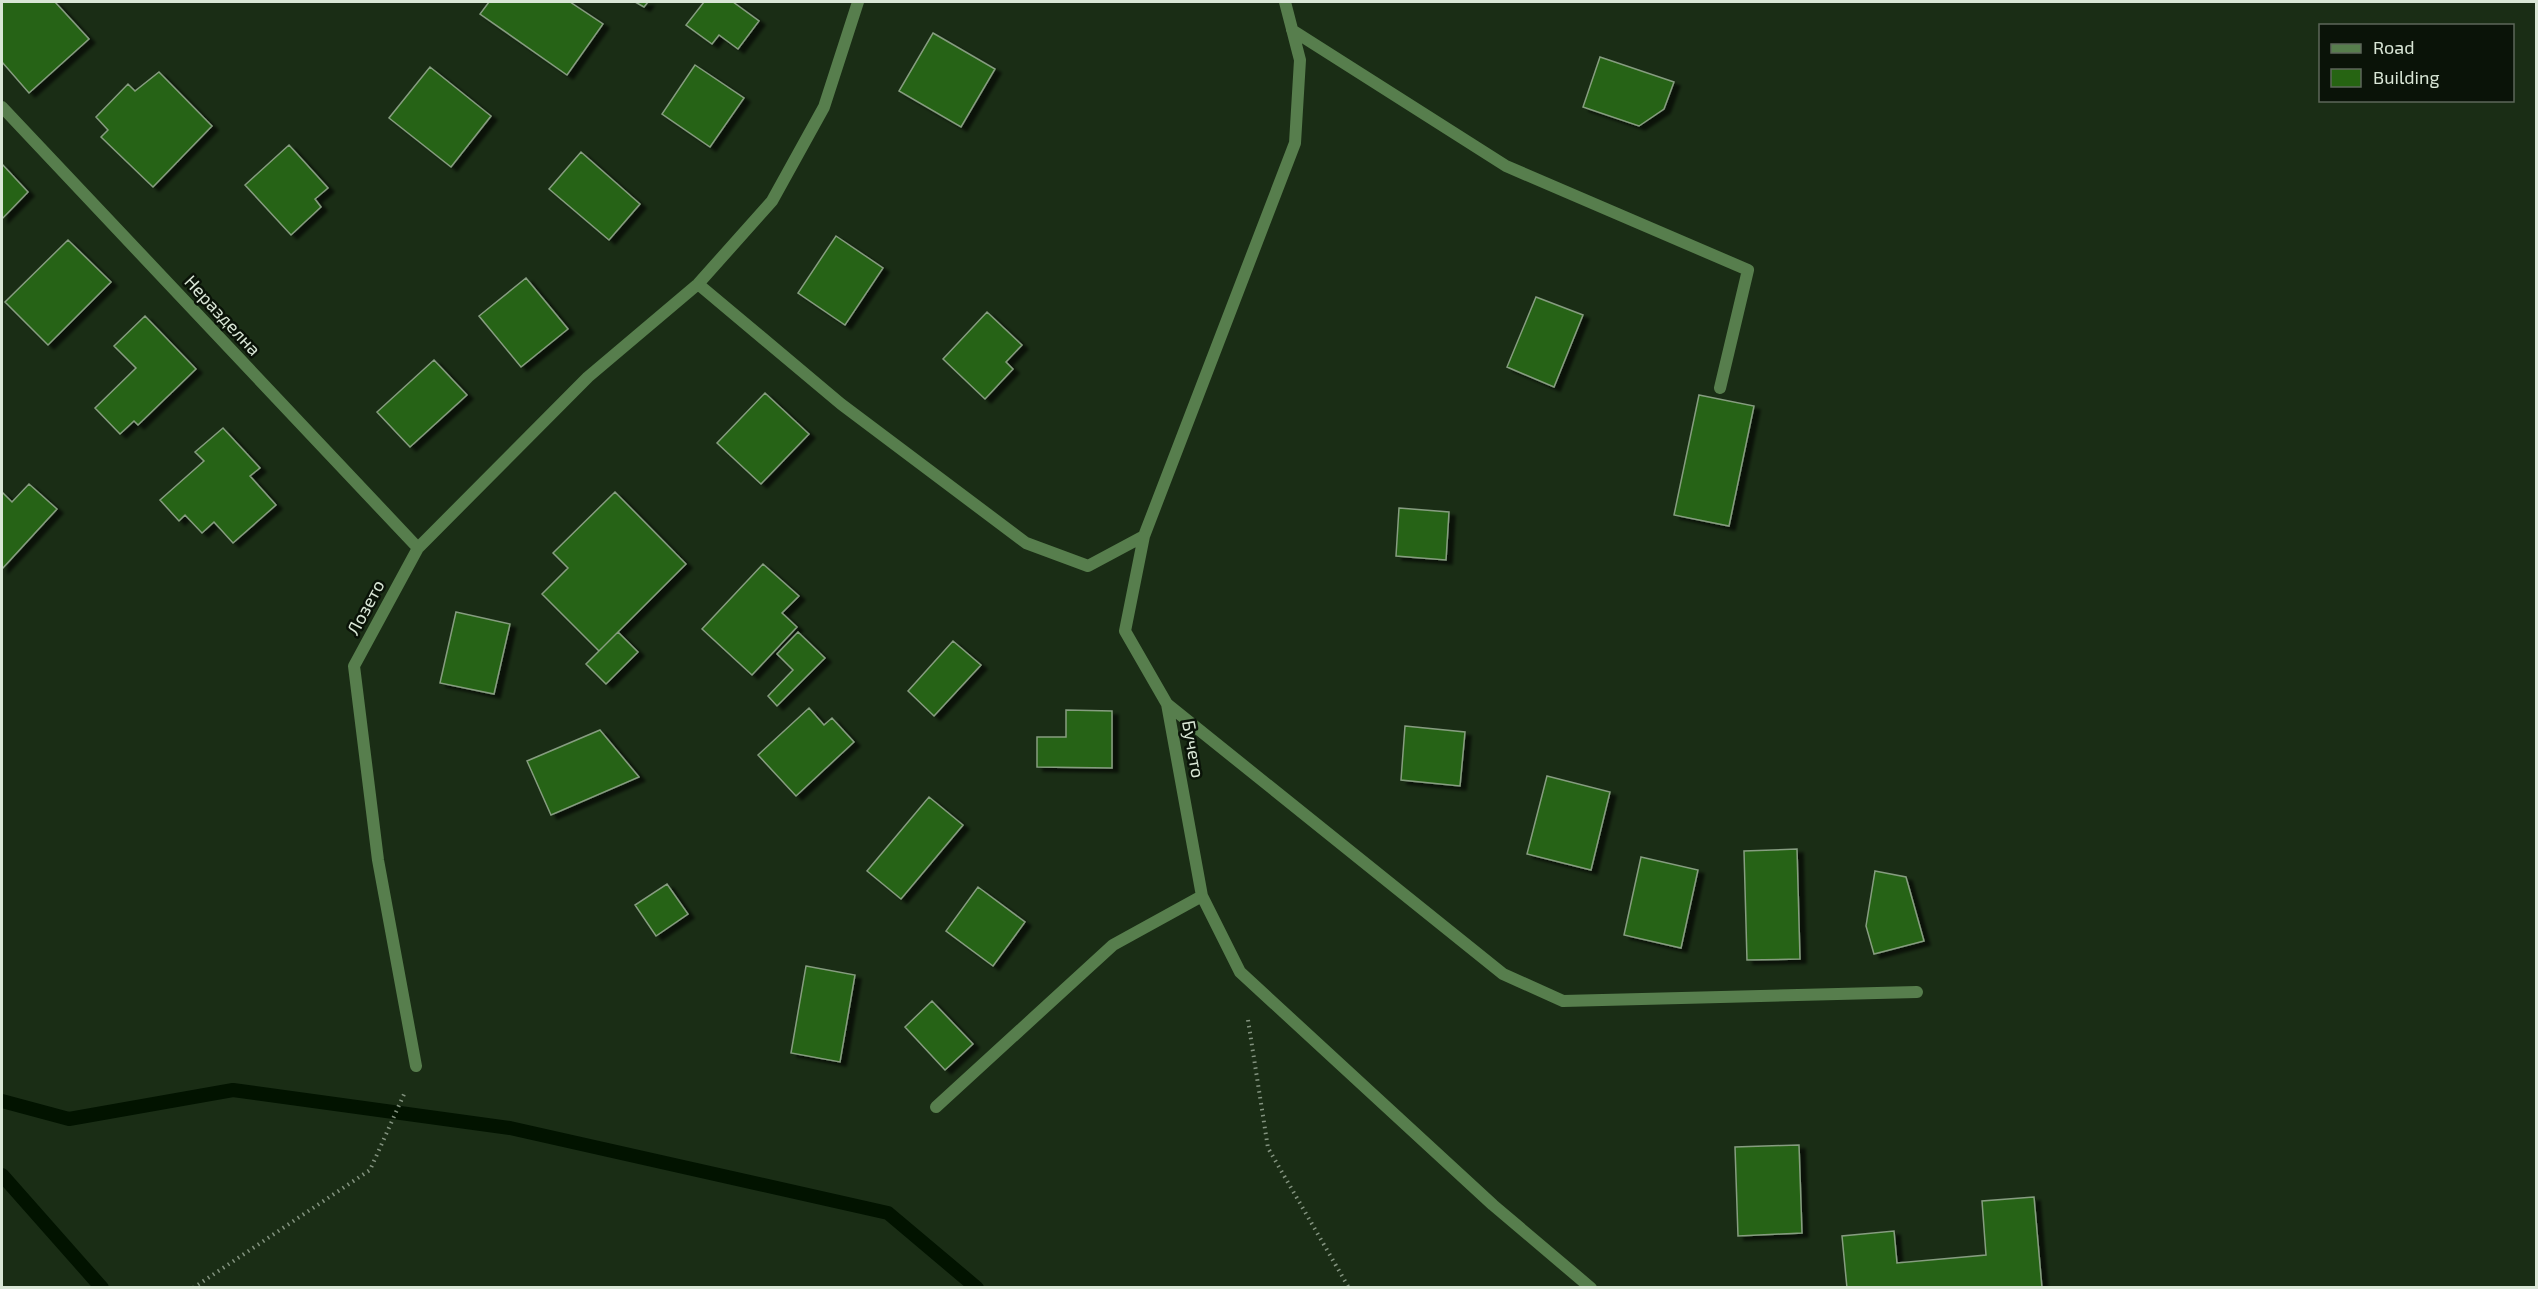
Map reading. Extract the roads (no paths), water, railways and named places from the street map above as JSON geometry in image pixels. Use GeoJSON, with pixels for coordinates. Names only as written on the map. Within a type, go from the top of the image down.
{"type":"FeatureCollection","features":[{"type":"Feature","properties":{"kind":"street","name":"Лозето"},"geometry":{"type":"LineString","coordinates":[[416,1066],[378,860],[354,666],[418,548],[588,377],[698,284],[772,201],[825,107],[858,2]]}},
{"type":"Feature","properties":{"kind":"street","name":"Бучето"},"geometry":{"type":"LineString","coordinates":[[1285,2],[1300,60],[1295,143],[1144,536],[1125,631],[1167,704],[1202,896],[1240,972],[1493,1205],[1591,1287]]}},
{"type":"Feature","properties":{"kind":"street"},"geometry":{"type":"LineString","coordinates":[[1292,30],[1506,166],[1748,270],[1720,388]]}},
{"type":"Feature","properties":{"kind":"street","name":"Неразделна"},"geometry":{"type":"LineString","coordinates":[[2,107],[418,548]]}},
{"type":"Feature","properties":{"kind":"street"},"geometry":{"type":"LineString","coordinates":[[698,284],[841,404],[1026,543],[1088,566],[1144,536]]}},
{"type":"Feature","properties":{"kind":"street"},"geometry":{"type":"LineString","coordinates":[[1167,704],[1503,974],[1563,1001],[1917,992]]}},
{"type":"Feature","properties":{"kind":"street"},"geometry":{"type":"LineString","coordinates":[[936,1107],[1113,945],[1202,896]]}},
{"type":"Feature","properties":{"kind":"waterway"},"geometry":{"type":"LineString","coordinates":[[2,1101],[69,1119],[233,1090],[510,1128],[888,1213],[977,1288]]}},
{"type":"Feature","properties":{"kind":"waterway"},"geometry":{"type":"LineString","coordinates":[[2,1175],[102,1288]]}}]}
